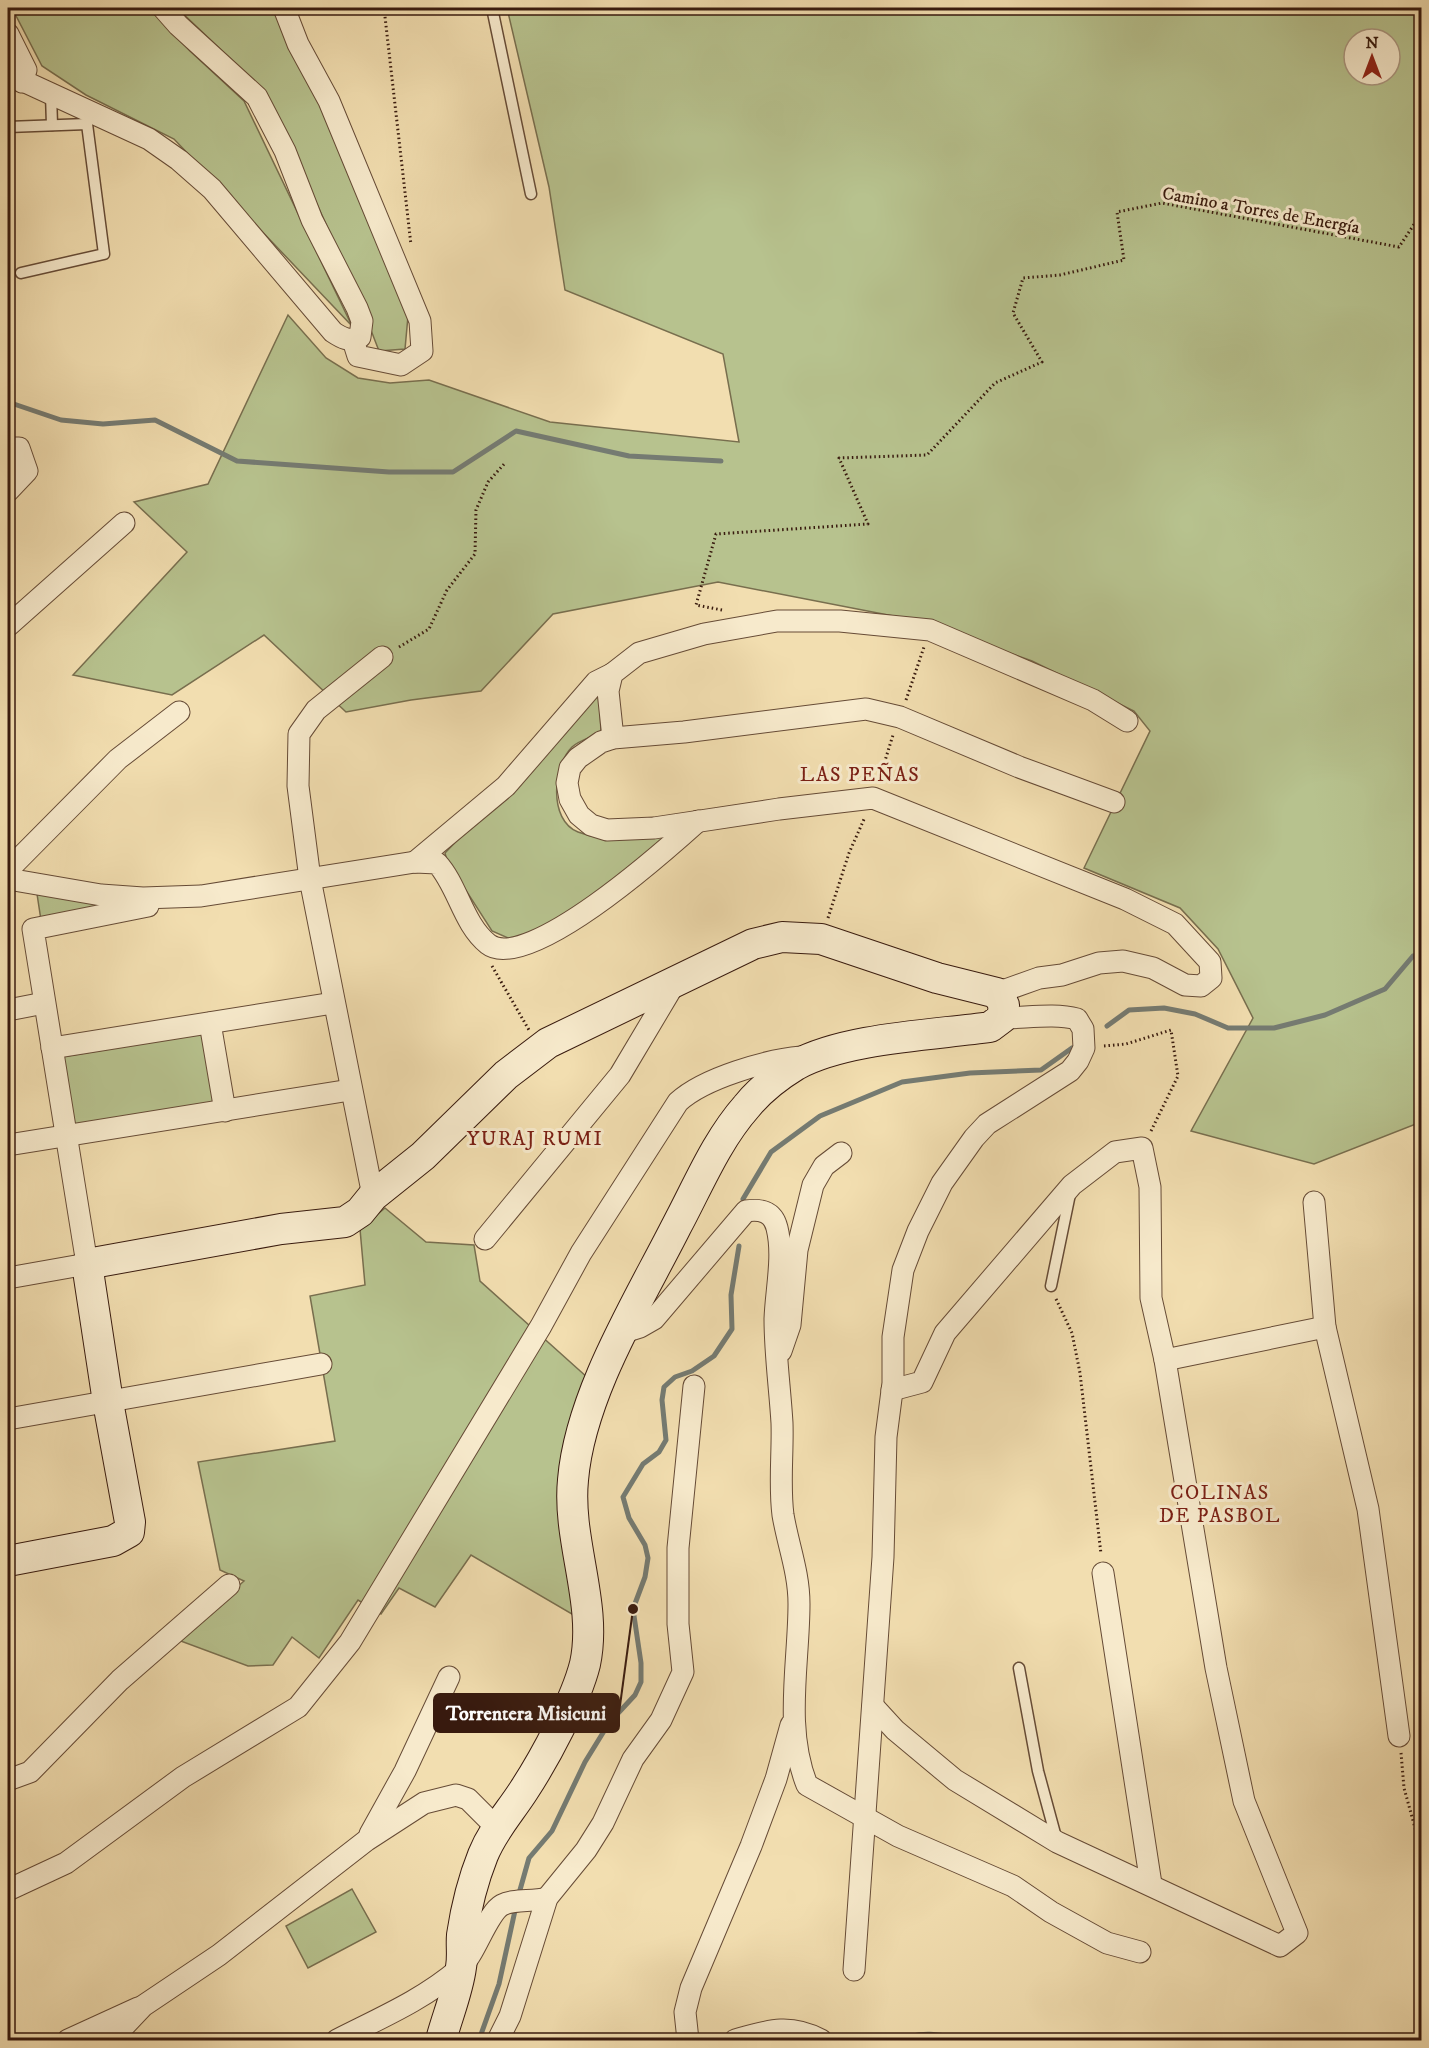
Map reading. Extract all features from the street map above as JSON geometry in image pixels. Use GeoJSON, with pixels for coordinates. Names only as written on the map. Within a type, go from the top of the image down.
{"type":"FeatureCollection","features":[{"type":"Feature","properties":{"kind":"street"},"geometry":{"type":"LineString","coordinates":[[15,78],[149,139],[179,160],[212,189],[333,332],[342,339],[353,340],[360,337],[362,330],[357,308],[312,220],[285,151],[257,97],[178,25],[163,8]]}},
{"type":"Feature","properties":{"kind":"street"},"geometry":{"type":"LineString","coordinates":[[284,8],[298,44],[329,101],[420,321],[422,351],[401,365],[358,356],[353,340]]}},
{"type":"Feature","properties":{"kind":"street"},"geometry":{"type":"LineString","coordinates":[[8,34],[26,70],[15,78]]}},
{"type":"Feature","properties":{"kind":"street"},"geometry":{"type":"LineString","coordinates":[[8,448],[19,448],[27,471],[8,491]]}},
{"type":"Feature","properties":{"kind":"street"},"geometry":{"type":"LineString","coordinates":[[8,627],[124,523]]}},
{"type":"Feature","properties":{"kind":"street"},"geometry":{"type":"LineString","coordinates":[[415,862],[506,786],[596,682],[612,674],[639,653],[704,634],[777,621],[840,621],[930,630],[1093,700],[1127,721]]}},
{"type":"Feature","properties":{"kind":"street"},"geometry":{"type":"LineString","coordinates":[[373,1196],[350,1090],[310,879],[298,786],[298,734],[316,710],[382,657]]}},
{"type":"Feature","properties":{"kind":"street"},"geometry":{"type":"LineString","coordinates":[[612,674],[608,691],[613,738]]}},
{"type":"Feature","properties":{"kind":"street"},"geometry":{"type":"LineString","coordinates":[[441,2040],[461,1968],[462,1938],[471,1888],[483,1852],[496,1827],[524,1791],[542,1758],[584,1666],[587,1628],[572,1505],[572,1483],[575,1458],[592,1404],[621,1334],[724,1138],[747,1106],[768,1086],[797,1065],[861,1045],[990,1027],[999,1006],[1099,963],[1123,961],[1154,968],[1185,985],[1201,986],[1211,978],[1210,962],[1174,924],[1125,899],[873,798],[654,828],[607,830],[591,825],[579,815],[570,799],[567,783],[570,768],[593,747],[613,738],[684,732],[866,710],[900,717],[1019,767],[1114,802]]}},
{"type":"Feature","properties":{"kind":"street"},"geometry":{"type":"LineString","coordinates":[[8,870],[118,759],[179,712]]}},
{"type":"Feature","properties":{"kind":"street"},"geometry":{"type":"LineString","coordinates":[[8,1562],[113,1540],[129,1532],[130,1522],[108,1402],[33,928],[201,896],[415,862],[437,863],[445,872],[477,933],[490,946],[510,949],[544,938],[634,879],[698,821]]}},
{"type":"Feature","properties":{"kind":"street"},"geometry":{"type":"LineString","coordinates":[[8,879],[101,895],[143,898],[201,896]]}},
{"type":"Feature","properties":{"kind":"street"},"geometry":{"type":"LineString","coordinates":[[8,1278],[281,1229],[345,1222],[360,1212],[373,1196],[423,1156],[506,1075],[548,1043],[753,944],[782,937],[821,939],[937,978],[999,1006],[1039,1018],[1063,1015],[1077,1019],[1083,1029],[1084,1048],[1070,1071],[987,1124],[942,1183],[918,1231],[903,1270],[893,1337],[892,1390],[886,1437],[884,1557],[855,1970]]}},
{"type":"Feature","properties":{"kind":"street"},"geometry":{"type":"LineString","coordinates":[[485,1239],[620,1075],[677,980]]}},
{"type":"Feature","properties":{"kind":"street"},"geometry":{"type":"LineString","coordinates":[[8,1010],[44,1003]]}},
{"type":"Feature","properties":{"kind":"street"},"geometry":{"type":"LineString","coordinates":[[52,1048],[333,1003]]}},
{"type":"Feature","properties":{"kind":"street"},"geometry":{"type":"LineString","coordinates":[[210,1023],[225,1111]]}},
{"type":"Feature","properties":{"kind":"street"},"geometry":{"type":"LineString","coordinates":[[8,1890],[66,1863],[183,1777],[298,1707],[350,1642],[541,1326],[581,1253],[678,1102],[699,1087],[745,1070],[784,1058],[823,1055]]}},
{"type":"Feature","properties":{"kind":"street"},"geometry":{"type":"LineString","coordinates":[[8,1145],[350,1090]]}},
{"type":"Feature","properties":{"kind":"street"},"geometry":{"type":"LineString","coordinates":[[873,1706],[895,1730],[955,1779],[1057,1842],[1280,1946],[1297,1933],[1244,1801],[1216,1668],[1165,1360],[1151,1298],[1150,1187],[1142,1148],[1115,1152],[1072,1185],[945,1333],[922,1382],[892,1390]]}},
{"type":"Feature","properties":{"kind":"street"},"geometry":{"type":"LineString","coordinates":[[777,1360],[790,1325],[797,1250],[813,1185],[824,1166],[841,1153]]}},
{"type":"Feature","properties":{"kind":"street"},"geometry":{"type":"LineString","coordinates":[[1314,1202],[1325,1327],[1368,1509],[1399,1736]]}},
{"type":"Feature","properties":{"kind":"street"},"geometry":{"type":"LineString","coordinates":[[621,1334],[640,1327],[654,1318],[746,1211],[761,1209],[770,1214],[777,1227],[777,1360],[783,1514],[798,1571],[799,1604],[794,1703],[788,1739],[776,1779],[691,1988],[685,2012],[688,2040]]}},
{"type":"Feature","properties":{"kind":"street"},"geometry":{"type":"LineString","coordinates":[[1165,1360],[1325,1327]]}},
{"type":"Feature","properties":{"kind":"street"},"geometry":{"type":"LineString","coordinates":[[8,1419],[321,1364]]}},
{"type":"Feature","properties":{"kind":"street"},"geometry":{"type":"LineString","coordinates":[[498,2040],[510,2016],[547,1898],[586,1850],[603,1823],[633,1759],[661,1720],[683,1672],[678,1623],[678,1548],[694,1386]]}},
{"type":"Feature","properties":{"kind":"street"},"geometry":{"type":"LineString","coordinates":[[1103,1573],[1151,1884]]}},
{"type":"Feature","properties":{"kind":"street"},"geometry":{"type":"LineString","coordinates":[[8,1780],[30,1772],[120,1680],[229,1585]]}},
{"type":"Feature","properties":{"kind":"street"},"geometry":{"type":"LineString","coordinates":[[367,1840],[405,1771],[449,1677]]}},
{"type":"Feature","properties":{"kind":"street"},"geometry":{"type":"LineString","coordinates":[[794,1703],[797,1745],[807,1785],[898,1836],[1013,1886],[1051,1912],[1107,1943],[1140,1952]]}},
{"type":"Feature","properties":{"kind":"street"},"geometry":{"type":"LineString","coordinates":[[68,2040],[143,2006],[219,1955],[367,1840],[424,1803],[456,1795],[468,1799],[478,1806],[496,1827]]}},
{"type":"Feature","properties":{"kind":"street"},"geometry":{"type":"LineString","coordinates":[[337,2040],[424,1995],[461,1968],[485,1933],[494,1912],[502,1905],[531,1903],[547,1898]]}},
{"type":"Feature","properties":{"kind":"street"},"geometry":{"type":"LineString","coordinates":[[111,2040],[143,2006]]}},
{"type":"Feature","properties":{"kind":"street"},"geometry":{"type":"LineString","coordinates":[[735,2040],[768,2031],[794,2029],[821,2040]]}},
{"type":"Feature","properties":{"kind":"lane"},"geometry":{"type":"LineString","coordinates":[[492,8],[531,194]]}},
{"type":"Feature","properties":{"kind":"lane"},"geometry":{"type":"LineString","coordinates":[[51,93],[52,125]]}},
{"type":"Feature","properties":{"kind":"lane"},"geometry":{"type":"LineString","coordinates":[[8,127],[87,124],[104,254],[21,273]]}},
{"type":"Feature","properties":{"kind":"lane"},"geometry":{"type":"LineString","coordinates":[[1051,1286],[1072,1185]]}},
{"type":"Feature","properties":{"kind":"lane"},"geometry":{"type":"LineString","coordinates":[[1019,1668],[1038,1771],[1057,1842]]}},
{"type":"Feature","properties":{"kind":"path"},"geometry":{"type":"LineString","coordinates":[[384,8],[411,252]]}},
{"type":"Feature","properties":{"kind":"path","name":"Camino a Torres de Energía"},"geometry":{"type":"LineString","coordinates":[[731,612],[696,605],[716,534],[868,524],[839,458],[927,455],[995,383],[1042,362],[1013,313],[1023,278],[1060,275],[1124,260],[1117,212],[1162,203],[1400,247],[1419,217],[1422,218]]}},
{"type":"Feature","properties":{"kind":"path"},"geometry":{"type":"LineString","coordinates":[[382,657],[429,629],[447,590],[475,554],[476,510],[488,482],[505,464]]}},
{"type":"Feature","properties":{"kind":"path"},"geometry":{"type":"LineString","coordinates":[[821,939],[849,853],[873,798]]}},
{"type":"Feature","properties":{"kind":"path"},"geometry":{"type":"LineString","coordinates":[[490,946],[491,964],[529,1029],[536,1052]]}},
{"type":"Feature","properties":{"kind":"path"},"geometry":{"type":"LineString","coordinates":[[1084,1048],[1126,1044],[1171,1030],[1178,1076],[1142,1148]]}},
{"type":"Feature","properties":{"kind":"path"},"geometry":{"type":"LineString","coordinates":[[1051,1286],[1072,1334],[1080,1372],[1103,1573]]}},
{"type":"Feature","properties":{"kind":"path"},"geometry":{"type":"LineString","coordinates":[[1399,1736],[1404,1788],[1422,1853]]}},
{"type":"Feature","properties":{"kind":"green space"},"geometry":{"type":"Polygon","coordinates":[[[12,8],[150,8],[190,51],[244,101],[352,326],[174,139],[86,95],[42,66],[12,8]]]}},
{"type":"Feature","properties":{"kind":"green space"},"geometry":{"type":"Polygon","coordinates":[[[177,8],[276,8],[328,117],[408,316],[405,349],[379,351],[352,281],[273,108],[237,65],[177,8]]]}},
{"type":"Feature","properties":{"kind":"green space"},"geometry":{"type":"Polygon","coordinates":[[[507,8],[1421,8],[1421,1122],[1314,1164],[1191,1131],[1253,1018],[1218,949],[1180,908],[1084,868],[1150,731],[1134,711],[1032,661],[919,621],[718,582],[553,614],[481,691],[411,700],[346,712],[264,635],[172,695],[73,675],[187,552],[134,502],[208,484],[288,315],[326,358],[358,378],[390,383],[429,380],[550,422],[739,442],[723,354],[565,290],[549,187],[507,8]]]}},
{"type":"Feature","properties":{"kind":"green space"},"geometry":{"type":"Polygon","coordinates":[[[599,692],[601,732],[572,747],[561,767],[557,792],[562,816],[568,826],[578,832],[602,838],[638,838],[674,833],[627,876],[529,935],[508,938],[492,931],[447,861],[445,853],[599,692]]]}},
{"type":"Feature","properties":{"kind":"green space"},"geometry":{"type":"Polygon","coordinates":[[[37,894],[119,905],[41,920],[37,894]]]}},
{"type":"Feature","properties":{"kind":"green space"},"geometry":{"type":"Polygon","coordinates":[[[206,1033],[218,1104],[73,1128],[61,1057],[206,1033]]]}},
{"type":"Feature","properties":{"kind":"green space"},"geometry":{"type":"Polygon","coordinates":[[[385,1208],[426,1242],[474,1245],[480,1281],[588,1378],[577,1617],[471,1555],[435,1607],[399,1588],[381,1614],[358,1600],[319,1658],[292,1637],[273,1665],[248,1666],[178,1640],[244,1581],[220,1570],[198,1462],[335,1441],[310,1296],[365,1285],[360,1229],[385,1208]]]}},
{"type":"Feature","properties":{"kind":"green space"},"geometry":{"type":"Polygon","coordinates":[[[352,1889],[376,1932],[308,1968],[286,1926],[352,1889]]]}},
{"type":"Feature","properties":{"kind":"waterway"},"geometry":{"type":"LineString","coordinates":[[8,402],[61,420],[103,424],[155,420],[237,461],[389,472],[453,472],[516,431],[629,456],[721,461]]}},
{"type":"Feature","properties":{"kind":"waterway"},"geometry":{"type":"LineString","coordinates":[[1107,1026],[1129,1010],[1164,1008],[1195,1014],[1228,1028],[1274,1028],[1325,1015],[1385,989],[1413,956],[1422,955]]}},
{"type":"Feature","properties":{"kind":"waterway"},"geometry":{"type":"LineString","coordinates":[[743,1199],[771,1152],[820,1116],[902,1082],[970,1073],[1041,1070],[1072,1048]]}},
{"type":"Feature","properties":{"kind":"waterway"},"geometry":{"type":"LineString","coordinates":[[518,1897],[529,1858],[552,1831],[585,1762],[609,1723],[635,1695],[641,1682],[641,1663],[633,1609],[645,1577],[648,1558],[645,1545],[629,1518],[623,1497],[643,1464],[659,1452],[666,1440],[662,1400],[664,1387],[675,1377],[692,1371],[714,1356],[732,1329],[731,1295],[739,1246]]}},
{"type":"Feature","properties":{"kind":"waterway"},"geometry":{"type":"LineString","coordinates":[[479,2040],[499,1984],[516,1906]]}},
{"type":"Feature","properties":{"kind":"waterway"},"geometry":{"type":"LineString","coordinates":[[900,2040],[925,2034],[966,2040]]}},
{"type":"Feature","properties":{"kind":"waterway"},"geometry":{"type":"LineString","coordinates":[[1108,2040],[1141,2040]]}},
{"type":"Feature","properties":{"kind":"place","name":"Torrentera Misicuni"},"geometry":{"type":"Point","coordinates":[633,1609]}},
{"type":"Feature","properties":{"kind":"district","name":"LAS PEÑAS"},"geometry":{"type":"Point","coordinates":[860,774]}},
{"type":"Feature","properties":{"kind":"district","name":"YURAJ RUMI"},"geometry":{"type":"Point","coordinates":[535,1138]}},
{"type":"Feature","properties":{"kind":"district","name":"COLINAS DE PASBOL"},"geometry":{"type":"Point","coordinates":[1220,1504]}}]}
